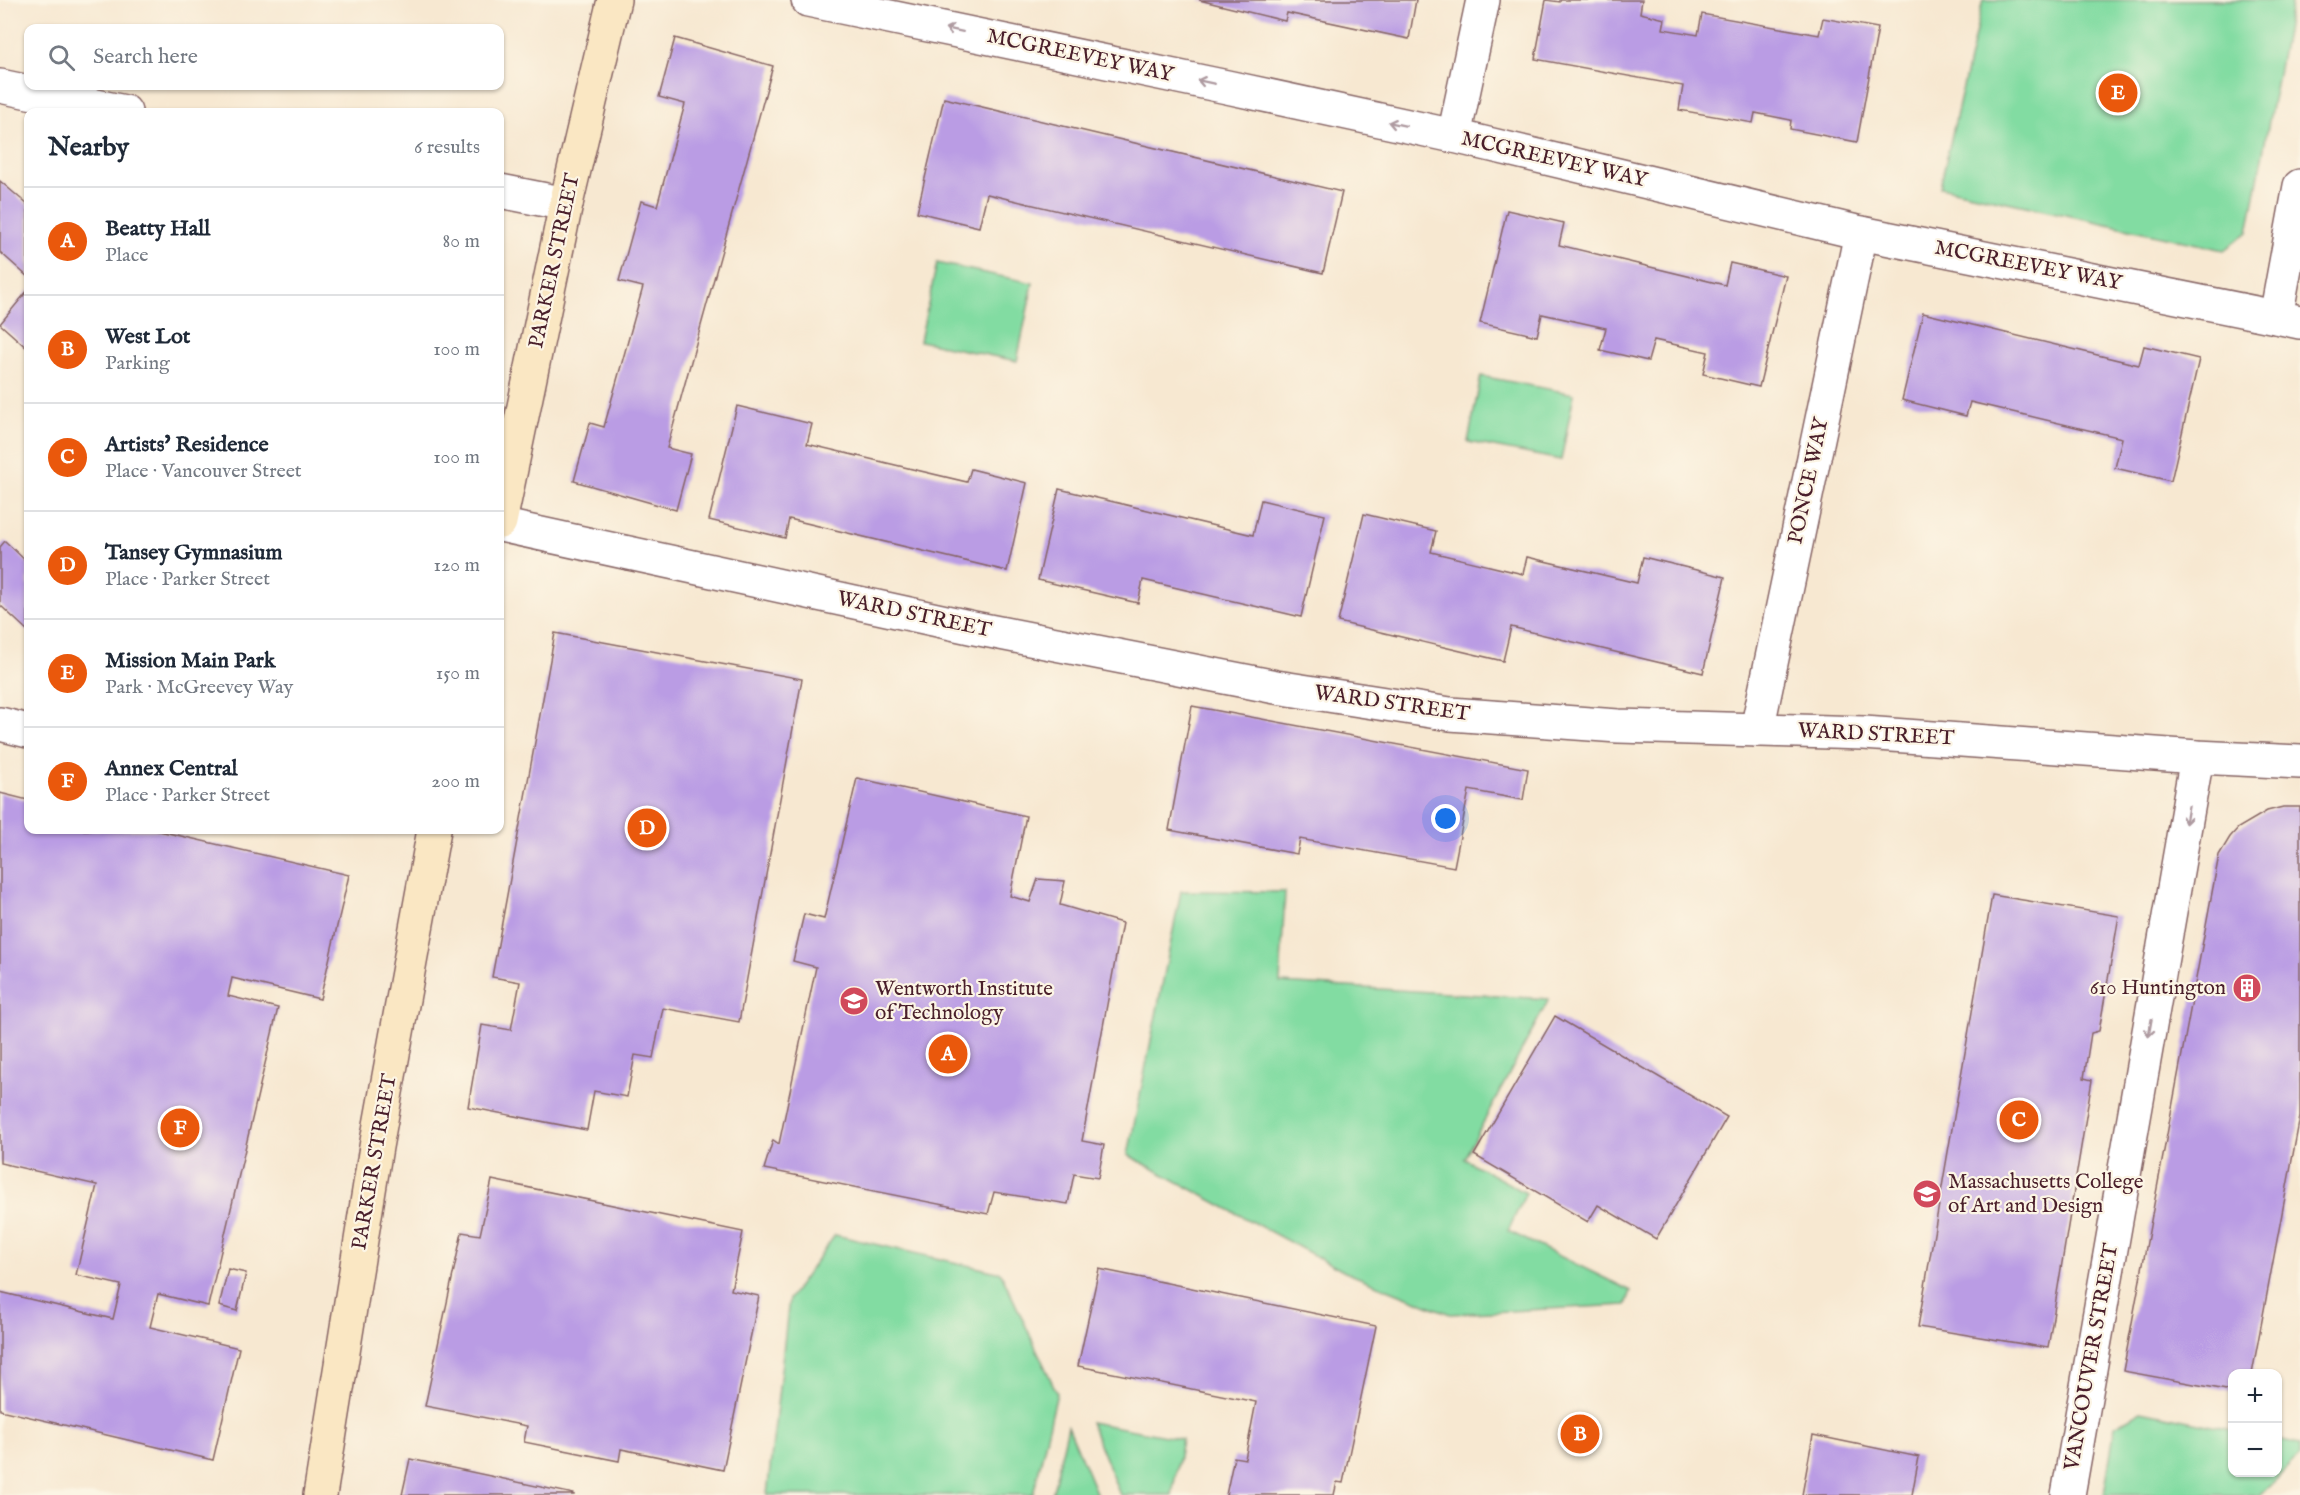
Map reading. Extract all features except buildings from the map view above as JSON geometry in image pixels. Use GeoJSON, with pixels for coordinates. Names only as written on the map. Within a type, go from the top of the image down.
{"type":"FeatureCollection","features":[{"type":"Feature","properties":{"kind":"street","name":"PARKER STREET"},"geometry":{"type":"LineString","coordinates":[[504,505],[566,204],[614,0]]}},
{"type":"Feature","properties":{"kind":"street","name":"MCGREEVEY WAY"},"geometry":{"type":"LineString","coordinates":[[808,0],[1454,136],[1861,233],[2288,319]]}},
{"type":"Feature","properties":{"kind":"street"},"geometry":{"type":"LineString","coordinates":[[1454,136],[1483,0]]}},
{"type":"Feature","properties":{"kind":"street"},"geometry":{"type":"LineString","coordinates":[[0,86],[106,108]]}},
{"type":"Feature","properties":{"kind":"street"},"geometry":{"type":"LineString","coordinates":[[2288,319],[2300,186]]}},
{"type":"Feature","properties":{"kind":"street"},"geometry":{"type":"LineString","coordinates":[[504,192],[566,204]]}},
{"type":"Feature","properties":{"kind":"street","name":"PONCE WAY"},"geometry":{"type":"LineString","coordinates":[[1758,730],[1861,233]]}},
{"type":"Feature","properties":{"kind":"street","name":"WARD STREET"},"geometry":{"type":"LineString","coordinates":[[504,525],[974,628],[1276,687],[1450,714],[1618,726],[1864,733],[2197,757],[2300,762]]}},
{"type":"Feature","properties":{"kind":"street"},"geometry":{"type":"LineString","coordinates":[[0,724],[24,730]]}},
{"type":"Feature","properties":{"kind":"street","name":"VANCOUVER STREET"},"geometry":{"type":"LineString","coordinates":[[2068,1495],[2197,757]]}},
{"type":"Feature","properties":{"kind":"street","name":"PARKER STREET"},"geometry":{"type":"LineString","coordinates":[[320,1495],[376,1147],[433,834]]}},
{"type":"Feature","properties":{"kind":"green space"},"geometry":{"type":"Polygon","coordinates":[[[1983,0],[2292,0],[2248,232],[2224,250],[1940,187],[1983,0]]]}},
{"type":"Feature","properties":{"kind":"green space"},"geometry":{"type":"Polygon","coordinates":[[[937,263],[1033,283],[1017,361],[920,341],[937,263]]]}},
{"type":"Feature","properties":{"kind":"green space"},"geometry":{"type":"Polygon","coordinates":[[[1481,376],[1574,394],[1561,460],[1468,442],[1481,376]]]}},
{"type":"Feature","properties":{"kind":"green space"},"geometry":{"type":"Polygon","coordinates":[[[1181,891],[1285,892],[1280,983],[1549,999],[1464,1159],[1526,1193],[1508,1231],[1631,1291],[1626,1305],[1450,1314],[1345,1272],[1128,1155],[1181,891]]]}},
{"type":"Feature","properties":{"kind":"green space"},"geometry":{"type":"Polygon","coordinates":[[[835,1235],[1001,1273],[1057,1393],[1033,1495],[767,1495],[789,1299],[835,1235]]]}},
{"type":"Feature","properties":{"kind":"green space"},"geometry":{"type":"Polygon","coordinates":[[[2141,1411],[2228,1429],[2228,1477],[2278,1477],[2259,1495],[2104,1495],[2115,1426],[2141,1411]]]}},
{"type":"Feature","properties":{"kind":"green space"},"geometry":{"type":"Polygon","coordinates":[[[1090,1422],[1182,1439],[1172,1495],[1120,1495],[1090,1422]]]}},
{"type":"Feature","properties":{"kind":"green space"},"geometry":{"type":"Polygon","coordinates":[[[1068,1426],[1097,1495],[1052,1495],[1068,1426]]]}},
{"type":"Feature","properties":{"kind":"green space"},"geometry":{"type":"Polygon","coordinates":[[[2282,1440],[2300,1444],[2300,1456],[2282,1473],[2282,1440]]]}},
{"type":"Feature","properties":{"kind":"place","name":"Mission Main Park"},"geometry":{"type":"Point","coordinates":[2118,93]}},
{"type":"Feature","properties":{"kind":"place","name":"Tansey Gymnasium"},"geometry":{"type":"Point","coordinates":[647,828]}},
{"type":"Feature","properties":{"kind":"place","name":"610 Huntington"},"geometry":{"type":"Point","coordinates":[2247,988]}},
{"type":"Feature","properties":{"kind":"place","name":"Wentworth Institute of Technology"},"geometry":{"type":"Point","coordinates":[854,1001]}},
{"type":"Feature","properties":{"kind":"place","name":"Beatty Hall"},"geometry":{"type":"Point","coordinates":[948,1054]}},
{"type":"Feature","properties":{"kind":"place","name":"Artists' Residence"},"geometry":{"type":"Point","coordinates":[2019,1120]}},
{"type":"Feature","properties":{"kind":"place","name":"Annex Central"},"geometry":{"type":"Point","coordinates":[180,1128]}},
{"type":"Feature","properties":{"kind":"place","name":"Massachusetts College of Art and Design"},"geometry":{"type":"Point","coordinates":[1927,1194]}},
{"type":"Feature","properties":{"kind":"place","name":"West Lot"},"geometry":{"type":"Point","coordinates":[1580,1434]}}]}
